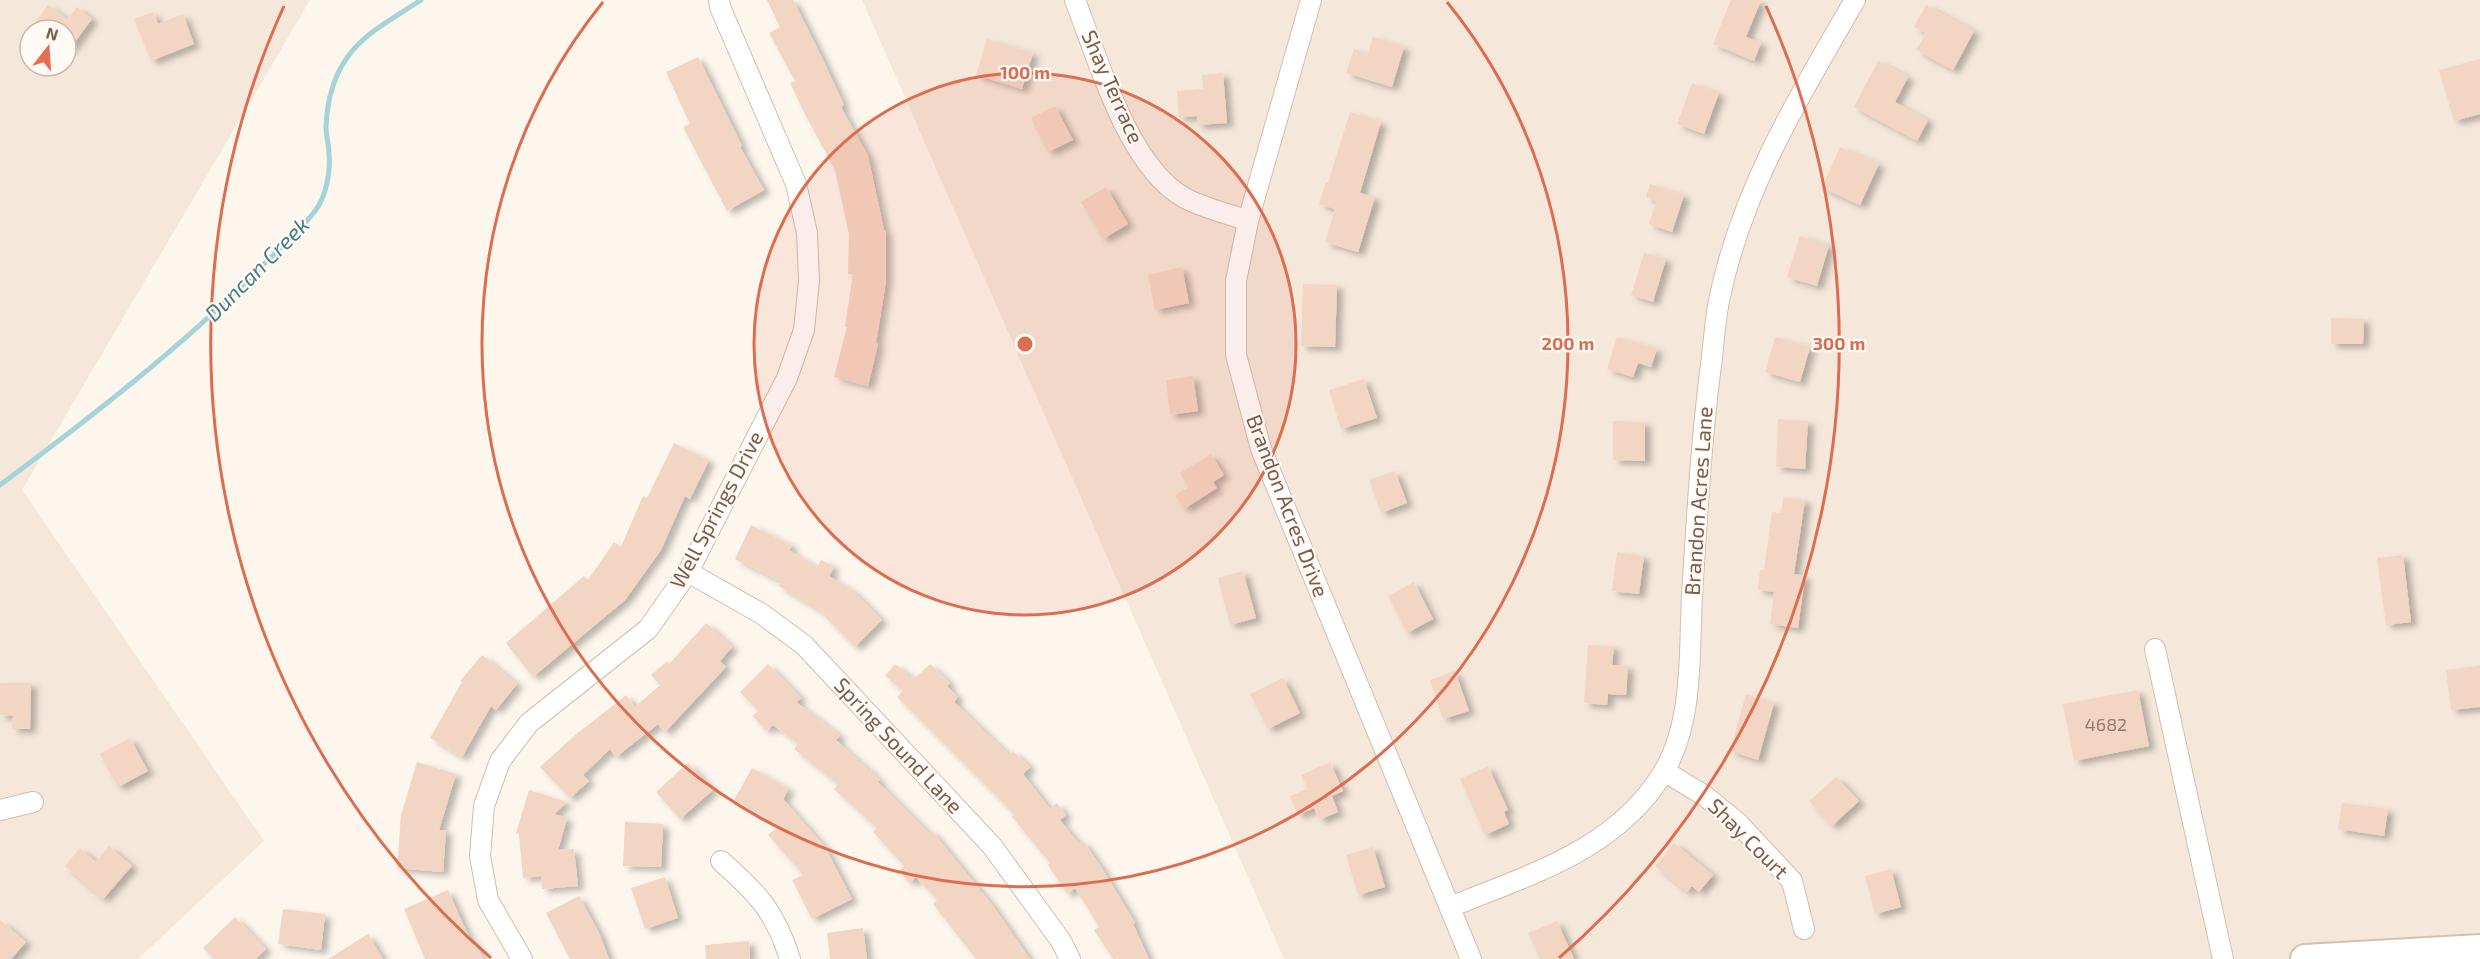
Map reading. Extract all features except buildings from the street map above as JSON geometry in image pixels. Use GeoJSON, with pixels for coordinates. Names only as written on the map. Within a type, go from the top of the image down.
{"type":"FeatureCollection","features":[{"type":"Feature","properties":{"kind":"street","name":"Well Springs Drive"},"geometry":{"type":"LineString","coordinates":[[522,959],[488,900],[480,856],[484,806],[500,761],[529,723],[648,629],[688,572],[786,378],[804,330],[809,281],[807,232],[796,184],[719,0]]}},
{"type":"Feature","properties":{"kind":"street","name":"Shay Terrace"},"geometry":{"type":"LineString","coordinates":[[1075,0],[1128,133],[1155,176],[1184,198],[1248,221]]}},
{"type":"Feature","properties":{"kind":"street","name":"Brandon Acres Drive"},"geometry":{"type":"LineString","coordinates":[[1311,0],[1248,221],[1236,280],[1236,355],[1261,449],[1471,959]]}},
{"type":"Feature","properties":{"kind":"street","name":"Brandon Acres Lane"},"geometry":{"type":"LineString","coordinates":[[1450,907],[1568,859],[1607,834],[1640,806],[1664,771],[1677,741],[1684,703],[1702,438],[1720,296],[1746,208],[1777,135],[1855,0]]}},
{"type":"Feature","properties":{"kind":"street","name":"Spring Sound Lane"},"geometry":{"type":"LineString","coordinates":[[688,572],[762,614],[804,645],[992,846],[1061,941],[1070,959]]}},
{"type":"Feature","properties":{"kind":"street"},"geometry":{"type":"LineString","coordinates":[[2155,649],[2223,959]]}},
{"type":"Feature","properties":{"kind":"street","name":"Shay Court"},"geometry":{"type":"LineString","coordinates":[[1664,771],[1705,796],[1738,823],[1792,881],[1804,929]]}},
{"type":"Feature","properties":{"kind":"street"},"geometry":{"type":"LineString","coordinates":[[0,810],[33,802]]}},
{"type":"Feature","properties":{"kind":"street"},"geometry":{"type":"LineString","coordinates":[[721,861],[760,896],[781,930],[790,959]]}},
{"type":"Feature","properties":{"kind":"street"},"geometry":{"type":"LineString","coordinates":[[2305,959],[2480,949]]}},
{"type":"Feature","properties":{"kind":"shaded area"},"geometry":{"type":"Polygon","coordinates":[[[0,0],[310,0],[22,490],[264,841],[138,959],[0,959],[0,0]]]}},
{"type":"Feature","properties":{"kind":"shaded area"},"geometry":{"type":"Polygon","coordinates":[[[862,0],[2480,0],[2480,951],[2449,959],[1284,959],[862,0]]]}},
{"type":"Feature","properties":{"kind":"waterway","name":"Duncan Creek"},"geometry":{"type":"LineString","coordinates":[[0,485],[100,408],[197,328],[309,219],[319,205],[327,184],[329,147],[326,130],[329,98],[343,63],[364,39],[421,0]]}}]}
